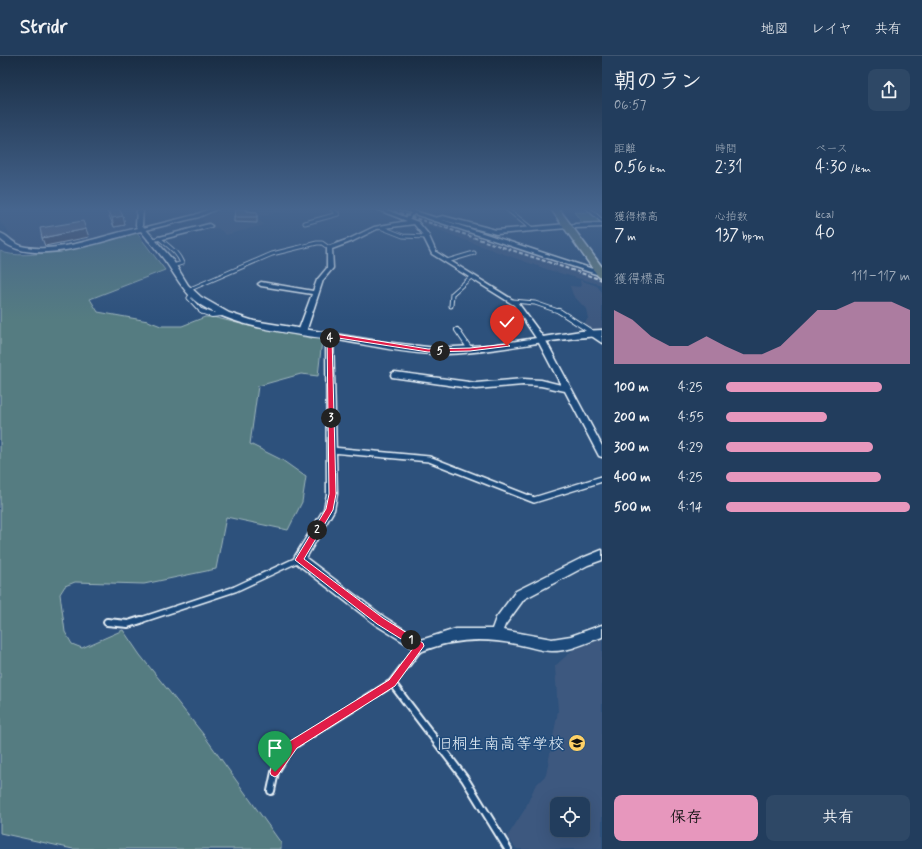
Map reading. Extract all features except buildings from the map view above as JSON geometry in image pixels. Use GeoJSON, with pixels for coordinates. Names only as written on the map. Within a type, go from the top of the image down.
{"type":"FeatureCollection","features":[{"type":"Feature","properties":{"kind":"highway"},"geometry":{"type":"LineString","coordinates":[[585,246],[601,268]]}},
{"type":"Feature","properties":{"kind":"street"},"geometry":{"type":"LineString","coordinates":[[10,246],[19,250],[34,250],[63,246]]}},
{"type":"Feature","properties":{"kind":"street"},"geometry":{"type":"LineString","coordinates":[[160,246],[190,292],[208,306],[222,314],[253,323],[302,332],[417,349],[470,349],[597,333],[602,341]]}},
{"type":"Feature","properties":{"kind":"street"},"geometry":{"type":"LineString","coordinates":[[302,332],[320,280],[330,268],[329,248],[334,246]]}},
{"type":"Feature","properties":{"kind":"street"},"geometry":{"type":"LineString","coordinates":[[431,246],[433,251],[447,262],[513,301],[542,341],[602,454]]}},
{"type":"Feature","properties":{"kind":"street"},"geometry":{"type":"LineString","coordinates":[[526,246],[601,268]]}},
{"type":"Feature","properties":{"kind":"street"},"geometry":{"type":"LineString","coordinates":[[261,284],[316,293]]}},
{"type":"Feature","properties":{"kind":"street"},"geometry":{"type":"LineString","coordinates":[[329,335],[332,450],[331,505],[299,560],[380,621],[420,646],[452,634],[496,635],[553,645],[563,644],[602,631]]}},
{"type":"Feature","properties":{"kind":"street"},"geometry":{"type":"LineString","coordinates":[[395,375],[476,386],[523,382],[541,383],[568,389]]}},
{"type":"Feature","properties":{"kind":"street"},"geometry":{"type":"LineString","coordinates":[[496,635],[500,622],[520,595],[584,562],[602,556]]}},
{"type":"Feature","properties":{"kind":"lane"},"geometry":{"type":"LineString","coordinates":[[168,246],[175,250],[180,256],[182,263],[173,266]]}},
{"type":"Feature","properties":{"kind":"lane"},"geometry":{"type":"LineString","coordinates":[[190,292],[276,253],[305,246]]}},
{"type":"Feature","properties":{"kind":"lane"},"geometry":{"type":"LineString","coordinates":[[447,262],[474,253]]}},
{"type":"Feature","properties":{"kind":"lane"},"geometry":{"type":"LineString","coordinates":[[451,306],[452,294],[471,277]]}},
{"type":"Feature","properties":{"kind":"lane"},"geometry":{"type":"LineString","coordinates":[[513,301],[532,301],[546,305],[597,333]]}},
{"type":"Feature","properties":{"kind":"lane"},"geometry":{"type":"LineString","coordinates":[[458,330],[470,349]]}},
{"type":"Feature","properties":{"kind":"lane"},"geometry":{"type":"LineString","coordinates":[[332,450],[429,459],[534,500],[602,479]]}},
{"type":"Feature","properties":{"kind":"lane"},"geometry":{"type":"LineString","coordinates":[[107,622],[128,624],[180,608],[235,589],[299,560]]}},
{"type":"Feature","properties":{"kind":"lane"},"geometry":{"type":"LineString","coordinates":[[271,792],[275,772],[293,744],[392,683],[420,646]]}},
{"type":"Feature","properties":{"kind":"lane"},"geometry":{"type":"LineString","coordinates":[[392,683],[465,779],[508,849]]}},
{"type":"Feature","properties":{"kind":"shaded area"},"geometry":{"type":"Polygon","coordinates":[[[25,246],[50,246],[28,247],[25,246]]]}},
{"type":"Feature","properties":{"kind":"shaded area"},"geometry":{"type":"Polygon","coordinates":[[[481,246],[508,246],[602,277],[602,285],[549,270],[481,246]]]}},
{"type":"Feature","properties":{"kind":"shaded area"},"geometry":{"type":"Polygon","coordinates":[[[580,280],[597,286],[602,292],[602,330],[593,330],[584,325],[588,318],[586,309],[573,295],[570,286],[581,287],[580,280]]]}},
{"type":"Feature","properties":{"kind":"shaded area","name":"旧桐生南高等学校"},"geometry":{"type":"Polygon","coordinates":[[[602,639],[602,849],[517,849],[507,837],[525,809],[535,786],[546,775],[558,711],[555,666],[574,649],[602,639]]]}},
{"type":"Feature","properties":{"kind":"green space"},"geometry":{"type":"Polygon","coordinates":[[[81,246],[147,246],[165,270],[90,299],[98,312],[148,321],[161,326],[182,326],[205,317],[213,317],[257,328],[322,340],[318,376],[301,374],[258,386],[250,444],[282,460],[306,477],[302,502],[288,530],[226,517],[216,569],[144,584],[75,582],[65,586],[60,594],[65,632],[72,644],[82,648],[123,630],[140,655],[203,734],[281,843],[281,849],[73,849],[0,833],[0,251],[11,254],[27,255],[65,250],[81,246]]]}},
{"type":"Feature","properties":{"kind":"railway"},"geometry":{"type":"LineString","coordinates":[[500,246],[602,280]]}},
{"type":"Feature","properties":{"kind":"place","name":"旧桐生南高等学校"},"geometry":{"type":"Point","coordinates":[577,743]}},
{"type":"Feature","properties":{"kind":"route"},"geometry":{"type":"LineString","coordinates":[[275,772],[293,744],[392,683],[420,646],[380,621],[299,560],[331,505],[332,450],[329,335],[428,350],[445,351],[507,346]]}}]}
